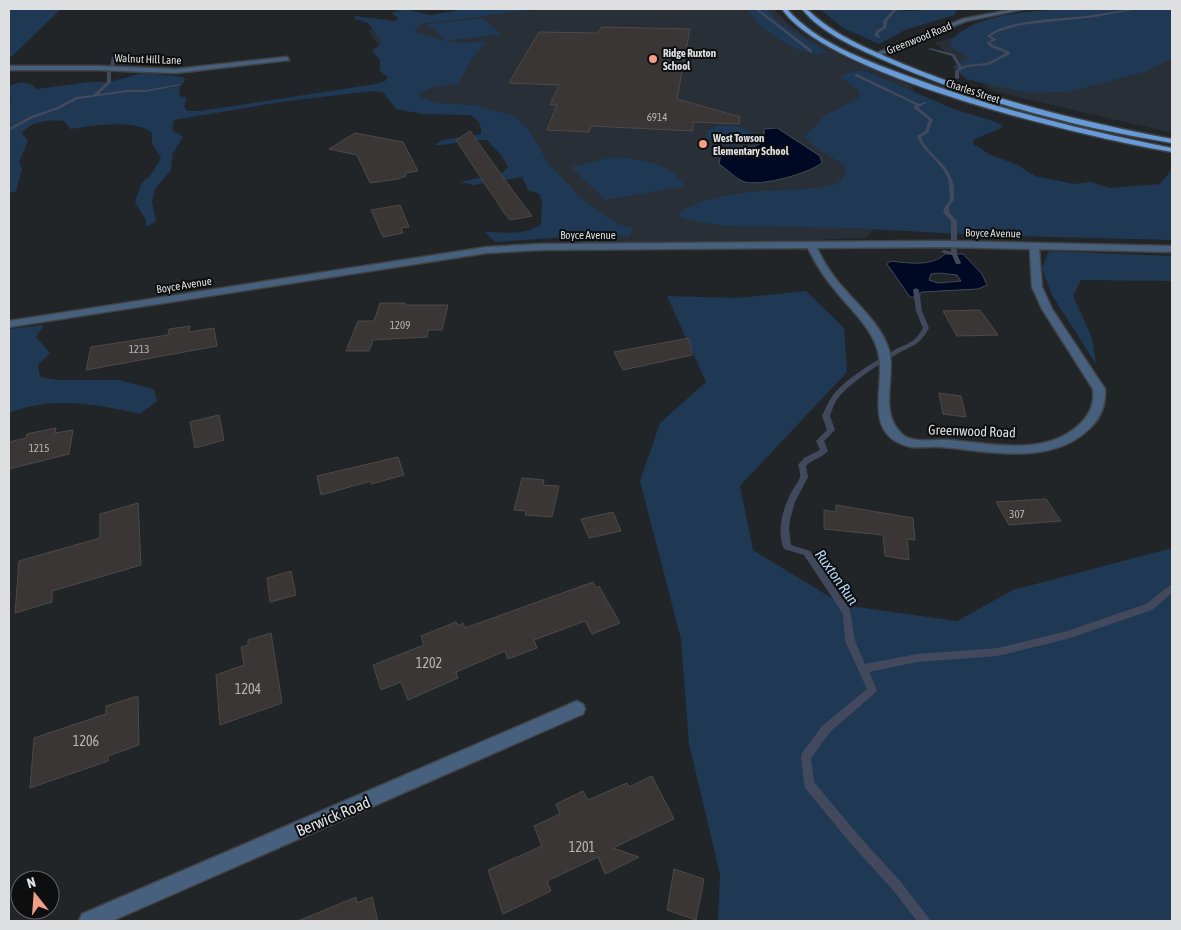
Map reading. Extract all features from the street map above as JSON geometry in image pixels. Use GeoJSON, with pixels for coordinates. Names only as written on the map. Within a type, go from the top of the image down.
{"type":"FeatureCollection","features":[{"type":"Feature","properties":{"kind":"main road","name":"Charles Street"},"geometry":{"type":"LineString","coordinates":[[784,9],[801,25],[844,51],[943,92],[1023,117],[1118,140],[1172,150]]}},
{"type":"Feature","properties":{"kind":"main road","name":"Charles Street"},"geometry":{"type":"LineString","coordinates":[[804,9],[829,30],[875,55],[929,77],[990,98],[1080,122],[1172,141]]}},
{"type":"Feature","properties":{"kind":"street","name":"Greenwood Road"},"geometry":{"type":"LineString","coordinates":[[875,55],[965,20],[1021,9]]}},
{"type":"Feature","properties":{"kind":"street","name":"Walnut Hill Lane"},"geometry":{"type":"LineString","coordinates":[[9,68],[98,68],[176,71],[286,59]]}},
{"type":"Feature","properties":{"kind":"street","name":"Boyce Avenue"},"geometry":{"type":"LineString","coordinates":[[9,324],[487,250],[541,246],[964,244],[1172,249]]}},
{"type":"Feature","properties":{"kind":"street","name":"Greenwood Road"},"geometry":{"type":"LineString","coordinates":[[812,246],[822,266],[868,324],[883,349],[884,378],[881,402],[888,428],[898,438],[919,444],[938,443],[987,449],[1063,443],[1076,437],[1093,417],[1100,400],[1099,390],[1047,309],[1037,287],[1034,245]]}},
{"type":"Feature","properties":{"kind":"street","name":"Berwick Road"},"geometry":{"type":"LineString","coordinates":[[89,921],[577,710]]}},
{"type":"Feature","properties":{"kind":"shaded area"},"geometry":{"type":"Polygon","coordinates":[[[942,8],[957,11],[954,15],[905,30],[879,44],[843,28],[820,9],[896,9],[911,11],[942,8]]]}},
{"type":"Feature","properties":{"kind":"shaded area"},"geometry":{"type":"Polygon","coordinates":[[[9,9],[61,9],[9,59],[9,9]]]}},
{"type":"Feature","properties":{"kind":"shaded area"},"geometry":{"type":"Polygon","coordinates":[[[405,9],[430,15],[466,9],[540,9],[421,24],[415,31],[417,33],[449,41],[463,43],[482,41],[486,44],[475,54],[458,84],[434,87],[418,94],[437,103],[472,105],[515,116],[529,130],[548,163],[584,201],[618,224],[633,228],[630,236],[597,235],[495,242],[485,232],[521,232],[541,224],[542,201],[539,194],[528,190],[522,177],[473,185],[460,182],[501,173],[508,168],[502,156],[487,140],[434,145],[442,140],[481,134],[479,123],[471,115],[422,114],[396,109],[383,92],[371,91],[281,102],[174,120],[172,130],[183,137],[173,153],[171,170],[155,189],[152,202],[156,221],[146,227],[146,220],[135,202],[142,182],[150,176],[161,158],[152,144],[152,133],[145,128],[112,124],[70,129],[64,121],[53,120],[36,123],[22,133],[28,141],[19,162],[22,168],[16,191],[9,193],[9,107],[11,106],[9,86],[24,83],[31,84],[38,89],[89,82],[110,82],[143,73],[183,77],[186,80],[181,85],[179,91],[180,96],[187,98],[184,107],[187,111],[200,111],[376,84],[385,81],[388,77],[380,71],[380,60],[372,50],[381,44],[381,40],[368,23],[355,19],[355,16],[395,21],[398,18],[391,13],[405,9]]]}},
{"type":"Feature","properties":{"kind":"shaded area","name":"West Towson Elementary School"},"geometry":{"type":"Polygon","coordinates":[[[543,9],[774,9],[788,24],[804,35],[849,60],[912,86],[921,110],[888,215],[866,238],[586,248],[478,107],[425,113],[368,30],[543,9]]]}},
{"type":"Feature","properties":{"kind":"shaded area"},"geometry":{"type":"Polygon","coordinates":[[[746,9],[767,9],[779,22],[825,51],[825,54],[808,53],[783,42],[761,27],[746,9]]]}},
{"type":"Feature","properties":{"kind":"shaded area"},"geometry":{"type":"Polygon","coordinates":[[[1059,9],[1172,9],[1172,59],[1144,72],[1067,92],[1028,93],[966,79],[953,67],[968,58],[951,47],[950,41],[973,25],[1001,16],[1059,9]]]}},
{"type":"Feature","properties":{"kind":"shaded area"},"geometry":{"type":"Polygon","coordinates":[[[1172,9],[1172,133],[993,91],[935,43],[1023,16],[1172,9]]]}},
{"type":"Feature","properties":{"kind":"shaded area"},"geometry":{"type":"Polygon","coordinates":[[[482,18],[501,34],[446,41],[428,24],[482,18]]]}},
{"type":"Feature","properties":{"kind":"shaded area"},"geometry":{"type":"Polygon","coordinates":[[[853,71],[868,72],[954,109],[1003,126],[973,140],[973,144],[991,155],[1018,165],[1035,176],[1074,184],[1091,182],[1110,188],[1160,184],[1170,172],[1172,165],[1172,240],[978,235],[851,228],[725,226],[687,220],[677,215],[703,201],[719,197],[753,192],[820,187],[839,182],[846,172],[845,166],[817,148],[805,137],[824,116],[860,97],[859,91],[840,76],[853,71]]]}},
{"type":"Feature","properties":{"kind":"shaded area"},"geometry":{"type":"Polygon","coordinates":[[[719,126],[744,128],[752,132],[754,138],[736,145],[722,144],[710,140],[706,136],[708,130],[719,126]]]}},
{"type":"Feature","properties":{"kind":"shaded area"},"geometry":{"type":"Polygon","coordinates":[[[777,128],[820,156],[822,163],[785,178],[753,183],[742,181],[719,164],[721,154],[727,149],[760,144],[764,129],[777,128]]]}},
{"type":"Feature","properties":{"kind":"shaded area"},"geometry":{"type":"Polygon","coordinates":[[[612,157],[643,160],[662,166],[671,171],[685,186],[605,200],[571,167],[612,157]]]}},
{"type":"Feature","properties":{"kind":"shaded area"},"geometry":{"type":"Polygon","coordinates":[[[1049,251],[1172,256],[1172,281],[1081,280],[1073,296],[1092,338],[1096,364],[1052,295],[1042,268],[1049,251]]]}},
{"type":"Feature","properties":{"kind":"shaded area"},"geometry":{"type":"Polygon","coordinates":[[[945,254],[963,254],[982,274],[987,285],[978,289],[922,292],[920,297],[910,297],[887,264],[891,261],[912,263],[933,261],[945,254]],[[931,274],[929,280],[938,283],[961,281],[957,275],[931,274]]]}},
{"type":"Feature","properties":{"kind":"shaded area"},"geometry":{"type":"Polygon","coordinates":[[[806,291],[844,328],[847,372],[740,486],[753,550],[843,605],[957,621],[1013,590],[1172,548],[1172,921],[718,921],[720,874],[689,744],[681,639],[640,481],[660,423],[706,382],[667,296],[738,298],[806,291]]]}},
{"type":"Feature","properties":{"kind":"shaded area"},"geometry":{"type":"Polygon","coordinates":[[[44,325],[36,337],[50,353],[38,365],[40,377],[58,380],[119,380],[154,389],[157,401],[140,414],[74,403],[42,405],[9,413],[9,329],[44,325]]]}},
{"type":"Feature","properties":{"kind":"building"},"geometry":{"type":"Polygon","coordinates":[[[602,27],[690,29],[677,99],[740,117],[739,124],[693,122],[693,131],[591,126],[589,132],[547,130],[557,105],[550,105],[559,85],[509,83],[539,32],[597,33],[602,27]]]}},
{"type":"Feature","properties":{"kind":"building"},"geometry":{"type":"Polygon","coordinates":[[[470,131],[532,216],[510,220],[505,214],[456,140],[470,131]]]}},
{"type":"Feature","properties":{"kind":"building"},"geometry":{"type":"Polygon","coordinates":[[[355,133],[403,142],[418,171],[405,173],[406,176],[397,179],[370,183],[357,155],[329,149],[355,133]]]}},
{"type":"Feature","properties":{"kind":"building"},"geometry":{"type":"Polygon","coordinates":[[[400,205],[409,227],[401,228],[403,233],[383,237],[371,210],[400,205]]]}},
{"type":"Feature","properties":{"kind":"building"},"geometry":{"type":"Polygon","coordinates":[[[380,303],[448,305],[442,330],[428,330],[427,337],[373,340],[369,351],[346,351],[358,321],[374,321],[380,303]]]}},
{"type":"Feature","properties":{"kind":"building"},"geometry":{"type":"Polygon","coordinates":[[[980,310],[998,335],[957,336],[943,311],[980,310]]]}},
{"type":"Feature","properties":{"kind":"building"},"geometry":{"type":"Polygon","coordinates":[[[190,326],[189,332],[214,328],[217,346],[86,370],[91,347],[168,335],[169,329],[190,326]]]}},
{"type":"Feature","properties":{"kind":"building"},"geometry":{"type":"Polygon","coordinates":[[[689,338],[692,355],[623,370],[614,352],[689,338]]]}},
{"type":"Feature","properties":{"kind":"building"},"geometry":{"type":"Polygon","coordinates":[[[939,393],[961,396],[966,417],[943,414],[939,393]]]}},
{"type":"Feature","properties":{"kind":"building"},"geometry":{"type":"Polygon","coordinates":[[[219,415],[224,440],[195,448],[190,422],[219,415]]]}},
{"type":"Feature","properties":{"kind":"building"},"geometry":{"type":"Polygon","coordinates":[[[56,428],[55,433],[73,430],[69,454],[9,469],[9,442],[26,438],[27,434],[56,428]]]}},
{"type":"Feature","properties":{"kind":"building"},"geometry":{"type":"Polygon","coordinates":[[[398,457],[404,475],[371,484],[371,481],[321,495],[317,476],[398,457]]]}},
{"type":"Feature","properties":{"kind":"building"},"geometry":{"type":"Polygon","coordinates":[[[522,478],[544,480],[543,485],[559,486],[552,517],[525,515],[526,511],[514,510],[522,478]]]}},
{"type":"Feature","properties":{"kind":"building"},"geometry":{"type":"Polygon","coordinates":[[[1046,499],[1061,521],[1009,525],[996,502],[1046,499]]]}},
{"type":"Feature","properties":{"kind":"building"},"geometry":{"type":"Polygon","coordinates":[[[138,503],[141,565],[52,591],[52,602],[15,613],[19,561],[100,538],[100,514],[138,503]]]}},
{"type":"Feature","properties":{"kind":"building"},"geometry":{"type":"Polygon","coordinates":[[[836,505],[913,518],[915,540],[907,539],[909,560],[885,556],[883,535],[824,529],[824,510],[836,512],[836,505]]]}},
{"type":"Feature","properties":{"kind":"building"},"geometry":{"type":"Polygon","coordinates":[[[613,512],[621,531],[589,538],[581,519],[613,512]]]}},
{"type":"Feature","properties":{"kind":"building"},"geometry":{"type":"Polygon","coordinates":[[[291,571],[296,595],[270,602],[267,578],[291,571]]]}},
{"type":"Feature","properties":{"kind":"building"},"geometry":{"type":"Polygon","coordinates":[[[593,582],[596,588],[599,586],[620,623],[592,634],[585,621],[534,640],[537,648],[508,659],[505,651],[456,672],[458,678],[408,700],[401,682],[381,690],[373,665],[424,645],[421,636],[456,622],[458,626],[463,623],[465,628],[593,582]]]}},
{"type":"Feature","properties":{"kind":"building"},"geometry":{"type":"Polygon","coordinates":[[[271,633],[282,703],[220,725],[216,675],[244,665],[241,647],[248,645],[248,640],[271,633]]]}},
{"type":"Feature","properties":{"kind":"building"},"geometry":{"type":"Polygon","coordinates":[[[138,696],[139,745],[108,756],[108,761],[30,788],[34,738],[106,714],[106,706],[138,696]]]}},
{"type":"Feature","properties":{"kind":"building"},"geometry":{"type":"Polygon","coordinates":[[[652,776],[674,819],[613,848],[639,857],[605,874],[598,857],[547,881],[551,891],[503,914],[488,870],[542,846],[534,826],[560,814],[556,804],[583,791],[588,800],[627,783],[629,787],[652,776]]]}},
{"type":"Feature","properties":{"kind":"building"},"geometry":{"type":"Polygon","coordinates":[[[674,869],[704,879],[696,920],[667,910],[674,869]]]}},
{"type":"Feature","properties":{"kind":"building"},"geometry":{"type":"Polygon","coordinates":[[[356,897],[357,903],[372,897],[378,921],[298,921],[356,897]]]}},
{"type":"Feature","properties":{"kind":"waterway"},"geometry":{"type":"LineString","coordinates":[[756,9],[811,51]]}},
{"type":"Feature","properties":{"kind":"waterway"},"geometry":{"type":"LineString","coordinates":[[879,37],[876,35],[878,31],[885,27],[885,21],[895,9]]}},
{"type":"Feature","properties":{"kind":"waterway","name":"Ruxton Run"},"geometry":{"type":"LineString","coordinates":[[961,69],[966,66],[988,64],[1009,53],[992,46],[988,42],[995,40],[989,36],[995,31],[1021,24],[1095,16],[1137,9]]}},
{"type":"Feature","properties":{"kind":"waterway"},"geometry":{"type":"LineString","coordinates":[[930,49],[953,55],[961,69]]}},
{"type":"Feature","properties":{"kind":"waterway"},"geometry":{"type":"LineString","coordinates":[[112,66],[114,57]]}},
{"type":"Feature","properties":{"kind":"waterway","name":"Ruxton Run"},"geometry":{"type":"LineString","coordinates":[[957,78],[957,71],[961,69]]}},
{"type":"Feature","properties":{"kind":"waterway"},"geometry":{"type":"LineString","coordinates":[[94,96],[109,82],[109,72]]}},
{"type":"Feature","properties":{"kind":"waterway"},"geometry":{"type":"LineString","coordinates":[[856,75],[918,105]]}},
{"type":"Feature","properties":{"kind":"waterway"},"geometry":{"type":"LineString","coordinates":[[94,96],[127,91],[146,91],[179,85]]}},
{"type":"Feature","properties":{"kind":"waterway"},"geometry":{"type":"LineString","coordinates":[[9,130],[32,117],[58,108],[77,98],[94,96]]}},
{"type":"Feature","properties":{"kind":"waterway","name":"Ruxton Run"},"geometry":{"type":"LineString","coordinates":[[925,103],[915,107],[931,120],[927,132],[919,136],[924,146],[943,167],[950,179],[952,200],[947,206],[946,212],[954,221],[954,254]]}},
{"type":"Feature","properties":{"kind":"waterway"},"geometry":{"type":"LineString","coordinates":[[944,252],[954,254]]}},
{"type":"Feature","properties":{"kind":"waterway","name":"Ruxton Run"},"geometry":{"type":"LineString","coordinates":[[954,254],[958,263]]}},
{"type":"Feature","properties":{"kind":"waterway","name":"Ruxton Run"},"geometry":{"type":"LineString","coordinates":[[916,290],[919,311],[926,328],[914,343],[897,351],[874,366],[849,384],[833,400],[826,416],[831,430],[820,441],[824,451],[807,460],[802,465],[804,477],[794,493],[788,510],[785,538],[787,547],[807,553],[847,613],[850,641],[872,690],[827,728],[806,757],[809,784],[856,841],[896,885],[924,921]]}},
{"type":"Feature","properties":{"kind":"waterway"},"geometry":{"type":"LineString","coordinates":[[863,669],[917,658],[998,652],[1067,635],[1149,607],[1172,588]]}},
{"type":"Feature","properties":{"kind":"place","name":"Ridge Ruxton School"},"geometry":{"type":"Point","coordinates":[653,59]}},
{"type":"Feature","properties":{"kind":"place","name":"West Towson Elementary School"},"geometry":{"type":"Point","coordinates":[703,144]}}]}
